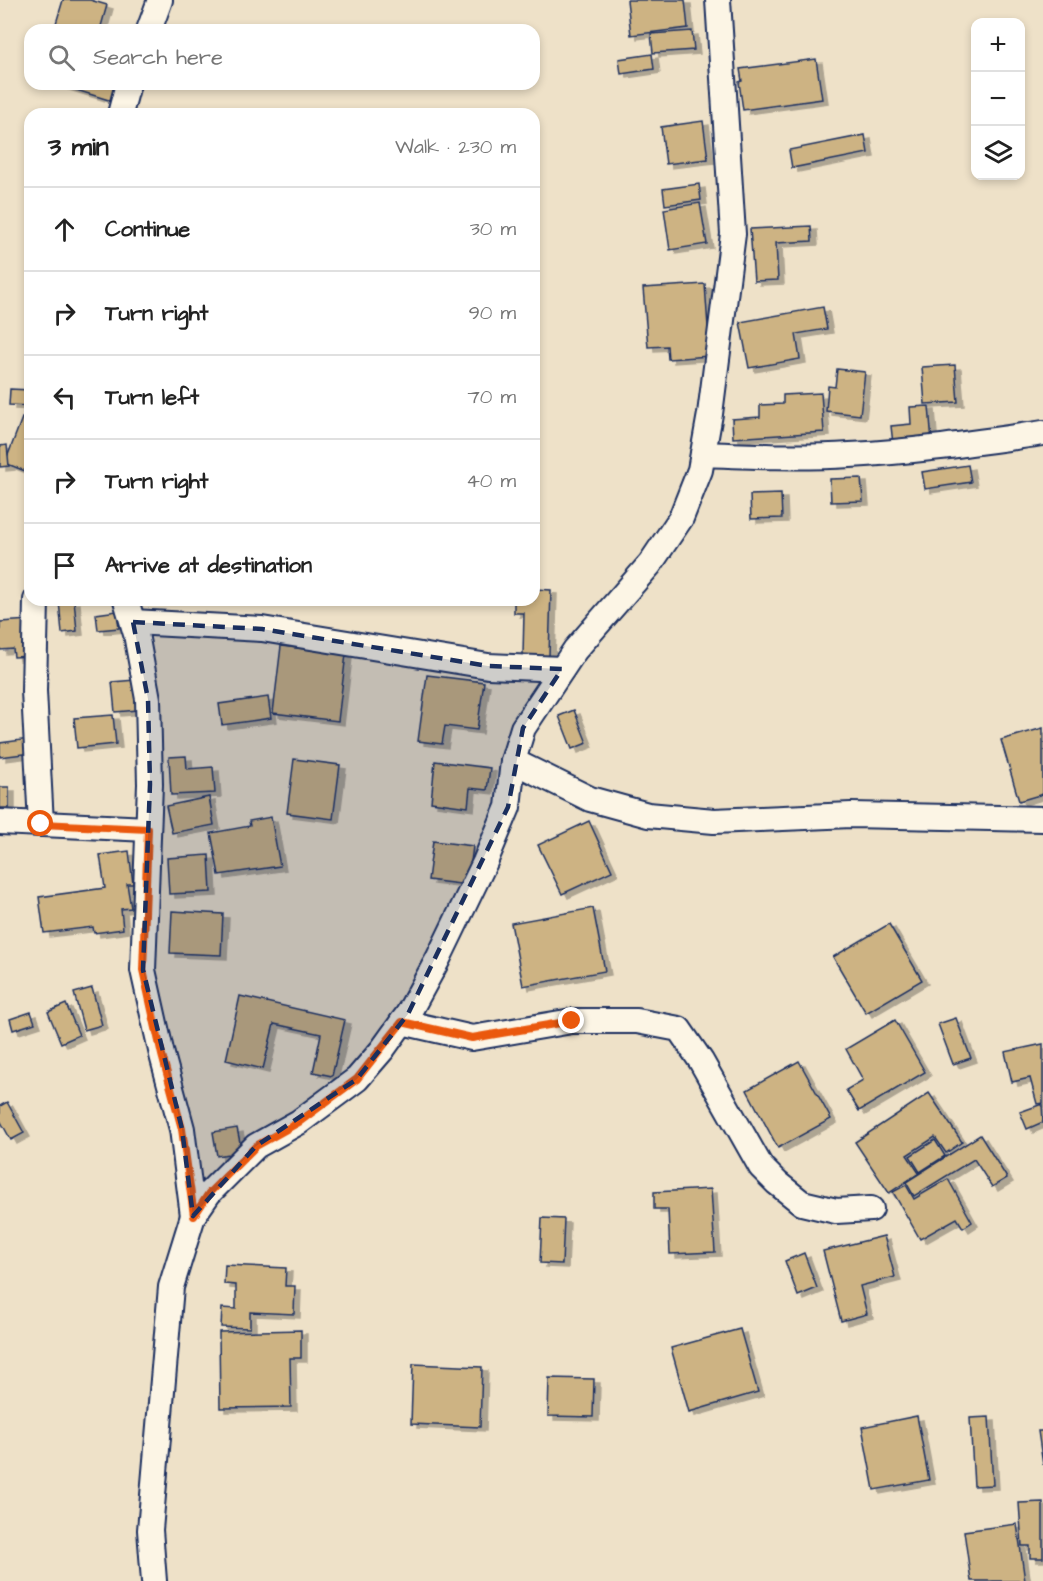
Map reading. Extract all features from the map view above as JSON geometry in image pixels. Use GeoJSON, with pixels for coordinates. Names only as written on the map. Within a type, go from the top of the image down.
{"type":"FeatureCollection","features":[{"type":"Feature","properties":{"kind":"street"},"geometry":{"type":"LineString","coordinates":[[151,24],[160,0]]}},
{"type":"Feature","properties":{"kind":"street"},"geometry":{"type":"LineString","coordinates":[[154,1581],[150,1530],[171,1287],[194,1216],[209,1193],[256,1146],[299,1122],[357,1079],[402,1022],[438,959],[485,862],[508,807],[513,761],[523,728],[575,650],[650,564],[681,518],[700,470],[710,414],[733,234],[718,0]]}},
{"type":"Feature","properties":{"kind":"street"},"geometry":{"type":"LineString","coordinates":[[122,108],[126,90]]}},
{"type":"Feature","properties":{"kind":"street"},"geometry":{"type":"LineString","coordinates":[[703,454],[777,457],[852,455],[926,449],[1043,433]]}},
{"type":"Feature","properties":{"kind":"street"},"geometry":{"type":"LineString","coordinates":[[36,606],[34,691],[41,824]]}},
{"type":"Feature","properties":{"kind":"street"},"geometry":{"type":"LineString","coordinates":[[194,1216],[182,1129],[143,970],[150,784],[148,699],[129,611],[262,629],[488,666],[562,669]]}},
{"type":"Feature","properties":{"kind":"street"},"geometry":{"type":"LineString","coordinates":[[513,761],[590,798],[648,815],[714,821],[851,815],[1043,819]]}},
{"type":"Feature","properties":{"kind":"street"},"geometry":{"type":"LineString","coordinates":[[0,822],[148,829]]}},
{"type":"Feature","properties":{"kind":"street"},"geometry":{"type":"LineString","coordinates":[[402,1022],[472,1038],[572,1021],[637,1021],[678,1029],[701,1060],[761,1167],[777,1183],[802,1203],[836,1211],[871,1209]]}},
{"type":"Feature","properties":{"kind":"highlighted area"},"geometry":{"type":"Polygon","coordinates":[[[133,622],[262,629],[488,666],[562,669],[523,728],[508,807],[408,1014],[357,1079],[256,1146],[193,1216],[182,1129],[143,970],[150,784],[148,699],[133,622]]]}},
{"type":"Feature","properties":{"kind":"building"},"geometry":{"type":"Polygon","coordinates":[[[63,0],[90,0],[107,5],[102,24],[56,24],[63,0]]]}},
{"type":"Feature","properties":{"kind":"building"},"geometry":{"type":"Polygon","coordinates":[[[627,0],[685,0],[688,28],[631,35],[627,0]]]}},
{"type":"Feature","properties":{"kind":"building"},"geometry":{"type":"Polygon","coordinates":[[[692,31],[694,50],[653,53],[651,34],[692,31]]]}},
{"type":"Feature","properties":{"kind":"building"},"geometry":{"type":"Polygon","coordinates":[[[652,54],[654,69],[621,74],[619,59],[652,54]]]}},
{"type":"Feature","properties":{"kind":"building"},"geometry":{"type":"Polygon","coordinates":[[[816,59],[822,99],[743,110],[739,82],[742,81],[740,69],[816,59]]]}},
{"type":"Feature","properties":{"kind":"building"},"geometry":{"type":"Polygon","coordinates":[[[76,90],[115,90],[112,101],[76,90]]]}},
{"type":"Feature","properties":{"kind":"building"},"geometry":{"type":"Polygon","coordinates":[[[703,121],[708,159],[666,164],[661,127],[703,121]]]}},
{"type":"Feature","properties":{"kind":"building"},"geometry":{"type":"Polygon","coordinates":[[[865,135],[868,153],[792,168],[789,150],[865,135]]]}},
{"type":"Feature","properties":{"kind":"building"},"geometry":{"type":"Polygon","coordinates":[[[699,184],[701,200],[665,205],[663,189],[699,184]]]}},
{"type":"Feature","properties":{"kind":"building"},"geometry":{"type":"Polygon","coordinates":[[[700,203],[707,244],[670,250],[664,209],[700,203]]]}},
{"type":"Feature","properties":{"kind":"building"},"geometry":{"type":"Polygon","coordinates":[[[811,226],[812,241],[776,243],[778,280],[754,281],[750,229],[811,226]]]}},
{"type":"Feature","properties":{"kind":"building"},"geometry":{"type":"Polygon","coordinates":[[[705,284],[710,356],[668,359],[667,346],[648,347],[643,288],[705,284]]]}},
{"type":"Feature","properties":{"kind":"building"},"geometry":{"type":"Polygon","coordinates":[[[823,307],[827,329],[796,334],[800,359],[749,368],[740,322],[823,307]]]}},
{"type":"Feature","properties":{"kind":"building"},"geometry":{"type":"Polygon","coordinates":[[[955,365],[958,402],[925,404],[922,367],[955,365]]]}},
{"type":"Feature","properties":{"kind":"building"},"geometry":{"type":"Polygon","coordinates":[[[837,369],[865,372],[860,415],[826,411],[828,386],[835,387],[837,369]]]}},
{"type":"Feature","properties":{"kind":"building"},"geometry":{"type":"Polygon","coordinates":[[[10,389],[24,390],[24,406],[9,405],[10,389]]]}},
{"type":"Feature","properties":{"kind":"building"},"geometry":{"type":"Polygon","coordinates":[[[821,393],[824,432],[733,438],[732,419],[760,417],[760,405],[783,404],[783,395],[821,393]]]}},
{"type":"Feature","properties":{"kind":"building"},"geometry":{"type":"Polygon","coordinates":[[[929,406],[932,442],[893,444],[891,426],[911,424],[910,407],[929,406]]]}},
{"type":"Feature","properties":{"kind":"building"},"geometry":{"type":"Polygon","coordinates":[[[22,418],[24,419],[24,471],[5,463],[22,418]]]}},
{"type":"Feature","properties":{"kind":"building"},"geometry":{"type":"Polygon","coordinates":[[[7,445],[9,466],[0,467],[0,446],[7,445]]]}},
{"type":"Feature","properties":{"kind":"building"},"geometry":{"type":"Polygon","coordinates":[[[968,465],[971,482],[925,489],[922,472],[968,465]]]}},
{"type":"Feature","properties":{"kind":"building"},"geometry":{"type":"Polygon","coordinates":[[[861,478],[863,501],[831,502],[830,479],[861,478]]]}},
{"type":"Feature","properties":{"kind":"building"},"geometry":{"type":"Polygon","coordinates":[[[781,494],[782,518],[751,519],[750,495],[781,494]]]}},
{"type":"Feature","properties":{"kind":"building"},"geometry":{"type":"Polygon","coordinates":[[[540,589],[551,590],[549,656],[523,655],[524,613],[514,613],[514,606],[540,606],[540,589]]]}},
{"type":"Feature","properties":{"kind":"building"},"geometry":{"type":"Polygon","coordinates":[[[59,606],[75,606],[77,631],[62,633],[59,606]]]}},
{"type":"Feature","properties":{"kind":"building"},"geometry":{"type":"Polygon","coordinates":[[[117,611],[119,628],[98,630],[96,614],[117,611]]]}},
{"type":"Feature","properties":{"kind":"building"},"geometry":{"type":"Polygon","coordinates":[[[30,620],[32,656],[14,657],[13,649],[0,650],[0,622],[30,620]]]}},
{"type":"Feature","properties":{"kind":"building"},"geometry":{"type":"Polygon","coordinates":[[[281,646],[346,654],[338,721],[273,713],[281,646]]]}},
{"type":"Feature","properties":{"kind":"building"},"geometry":{"type":"Polygon","coordinates":[[[427,675],[484,682],[477,730],[445,726],[442,744],[418,741],[427,675]]]}},
{"type":"Feature","properties":{"kind":"building"},"geometry":{"type":"Polygon","coordinates":[[[135,680],[138,710],[115,712],[112,682],[135,680]]]}},
{"type":"Feature","properties":{"kind":"building"},"geometry":{"type":"Polygon","coordinates":[[[268,697],[271,718],[222,725],[219,704],[268,697]]]}},
{"type":"Feature","properties":{"kind":"building"},"geometry":{"type":"Polygon","coordinates":[[[574,710],[587,743],[572,749],[559,716],[574,710]]]}},
{"type":"Feature","properties":{"kind":"building"},"geometry":{"type":"Polygon","coordinates":[[[113,715],[116,744],[77,748],[74,718],[113,715]]]}},
{"type":"Feature","properties":{"kind":"building"},"geometry":{"type":"Polygon","coordinates":[[[1043,728],[1043,794],[1019,801],[1001,740],[1043,728]]]}},
{"type":"Feature","properties":{"kind":"building"},"geometry":{"type":"Polygon","coordinates":[[[29,739],[31,753],[0,757],[0,743],[29,739]]]}},
{"type":"Feature","properties":{"kind":"building"},"geometry":{"type":"Polygon","coordinates":[[[186,756],[187,769],[213,767],[215,793],[171,795],[169,757],[186,756]]]}},
{"type":"Feature","properties":{"kind":"building"},"geometry":{"type":"Polygon","coordinates":[[[294,759],[340,765],[333,819],[287,813],[294,759]]]}},
{"type":"Feature","properties":{"kind":"building"},"geometry":{"type":"Polygon","coordinates":[[[435,761],[490,768],[487,790],[470,788],[468,807],[431,802],[435,761]]]}},
{"type":"Feature","properties":{"kind":"building"},"geometry":{"type":"Polygon","coordinates":[[[0,787],[9,787],[9,808],[0,808],[0,787]]]}},
{"type":"Feature","properties":{"kind":"building"},"geometry":{"type":"Polygon","coordinates":[[[209,797],[214,825],[172,833],[166,806],[209,797]]]}},
{"type":"Feature","properties":{"kind":"building"},"geometry":{"type":"Polygon","coordinates":[[[271,817],[280,866],[219,875],[211,833],[250,826],[249,821],[271,817]]]}},
{"type":"Feature","properties":{"kind":"building"},"geometry":{"type":"Polygon","coordinates":[[[589,821],[612,871],[562,894],[538,845],[589,821]]]}},
{"type":"Feature","properties":{"kind":"building"},"geometry":{"type":"Polygon","coordinates":[[[433,841],[473,846],[468,885],[428,880],[433,841]]]}},
{"type":"Feature","properties":{"kind":"building"},"geometry":{"type":"Polygon","coordinates":[[[129,851],[133,884],[127,884],[131,908],[121,909],[123,929],[94,933],[93,927],[44,933],[39,897],[105,888],[100,855],[129,851]]]}},
{"type":"Feature","properties":{"kind":"building"},"geometry":{"type":"Polygon","coordinates":[[[209,855],[211,892],[169,894],[167,858],[209,855]]]}},
{"type":"Feature","properties":{"kind":"building"},"geometry":{"type":"Polygon","coordinates":[[[593,908],[605,971],[523,986],[511,923],[593,908]]]}},
{"type":"Feature","properties":{"kind":"building"},"geometry":{"type":"Polygon","coordinates":[[[172,911],[223,914],[221,955],[170,953],[172,911]]]}},
{"type":"Feature","properties":{"kind":"building"},"geometry":{"type":"Polygon","coordinates":[[[889,924],[922,980],[866,1013],[833,957],[889,924]]]}},
{"type":"Feature","properties":{"kind":"building"},"geometry":{"type":"Polygon","coordinates":[[[92,988],[102,1025],[84,1030],[74,993],[92,988]]]}},
{"type":"Feature","properties":{"kind":"building"},"geometry":{"type":"Polygon","coordinates":[[[240,996],[345,1020],[332,1076],[313,1072],[321,1034],[274,1024],[263,1069],[226,1060],[240,996]]]}},
{"type":"Feature","properties":{"kind":"building"},"geometry":{"type":"Polygon","coordinates":[[[66,1004],[79,1035],[61,1043],[48,1012],[66,1004]]]}},
{"type":"Feature","properties":{"kind":"building"},"geometry":{"type":"Polygon","coordinates":[[[31,1012],[35,1023],[13,1030],[10,1019],[31,1012]]]}},
{"type":"Feature","properties":{"kind":"building"},"geometry":{"type":"Polygon","coordinates":[[[956,1018],[971,1058],[953,1064],[938,1024],[956,1018]]]}},
{"type":"Feature","properties":{"kind":"building"},"geometry":{"type":"Polygon","coordinates":[[[895,1020],[925,1072],[859,1111],[846,1090],[863,1080],[846,1049],[895,1020]]]}},
{"type":"Feature","properties":{"kind":"building"},"geometry":{"type":"Polygon","coordinates":[[[1043,1044],[1043,1103],[1037,1104],[1030,1078],[1012,1082],[1005,1052],[1043,1044]]]}},
{"type":"Feature","properties":{"kind":"building"},"geometry":{"type":"Polygon","coordinates":[[[799,1061],[831,1119],[778,1148],[747,1090],[799,1061]]]}},
{"type":"Feature","properties":{"kind":"building"},"geometry":{"type":"Polygon","coordinates":[[[929,1093],[962,1142],[946,1153],[935,1137],[907,1155],[919,1173],[889,1193],[855,1142],[929,1093]]]}},
{"type":"Feature","properties":{"kind":"building"},"geometry":{"type":"Polygon","coordinates":[[[7,1102],[24,1133],[11,1140],[0,1123],[0,1106],[7,1102]]]}},
{"type":"Feature","properties":{"kind":"building"},"geometry":{"type":"Polygon","coordinates":[[[1042,1104],[1043,1122],[1027,1129],[1020,1112],[1042,1104]]]}},
{"type":"Feature","properties":{"kind":"building"},"geometry":{"type":"Polygon","coordinates":[[[237,1128],[242,1152],[217,1156],[213,1132],[237,1128]]]}},
{"type":"Feature","properties":{"kind":"building"},"geometry":{"type":"Polygon","coordinates":[[[980,1135],[1007,1178],[992,1187],[974,1159],[914,1196],[906,1182],[980,1135]]]}},
{"type":"Feature","properties":{"kind":"building"},"geometry":{"type":"Polygon","coordinates":[[[935,1140],[945,1156],[920,1172],[910,1156],[935,1140]]]}},
{"type":"Feature","properties":{"kind":"building"},"geometry":{"type":"Polygon","coordinates":[[[948,1179],[972,1222],[963,1228],[957,1218],[920,1239],[893,1192],[906,1185],[914,1199],[948,1179]]]}},
{"type":"Feature","properties":{"kind":"building"},"geometry":{"type":"Polygon","coordinates":[[[711,1189],[715,1252],[670,1254],[668,1209],[654,1209],[654,1192],[711,1189]]]}},
{"type":"Feature","properties":{"kind":"building"},"geometry":{"type":"Polygon","coordinates":[[[542,1218],[564,1219],[562,1264],[540,1263],[542,1218]]]}},
{"type":"Feature","properties":{"kind":"building"},"geometry":{"type":"Polygon","coordinates":[[[884,1236],[895,1277],[860,1286],[867,1314],[841,1321],[823,1251],[884,1236]]]}},
{"type":"Feature","properties":{"kind":"building"},"geometry":{"type":"Polygon","coordinates":[[[804,1253],[817,1288],[798,1296],[785,1261],[804,1253]]]}},
{"type":"Feature","properties":{"kind":"building"},"geometry":{"type":"Polygon","coordinates":[[[225,1265],[286,1268],[285,1286],[295,1286],[294,1314],[250,1312],[250,1328],[221,1327],[222,1308],[236,1309],[236,1285],[224,1284],[225,1265]]]}},
{"type":"Feature","properties":{"kind":"building"},"geometry":{"type":"Polygon","coordinates":[[[740,1329],[758,1392],[689,1412],[671,1348],[740,1329]]]}},
{"type":"Feature","properties":{"kind":"building"},"geometry":{"type":"Polygon","coordinates":[[[301,1330],[301,1358],[290,1358],[291,1407],[220,1408],[219,1332],[301,1330]]]}},
{"type":"Feature","properties":{"kind":"building"},"geometry":{"type":"Polygon","coordinates":[[[413,1364],[482,1367],[480,1427],[411,1424],[413,1364]]]}},
{"type":"Feature","properties":{"kind":"building"},"geometry":{"type":"Polygon","coordinates":[[[549,1378],[594,1379],[593,1417],[548,1416],[549,1378]]]}},
{"type":"Feature","properties":{"kind":"building"},"geometry":{"type":"Polygon","coordinates":[[[917,1416],[929,1480],[874,1490],[862,1427],[917,1416]]]}},
{"type":"Feature","properties":{"kind":"building"},"geometry":{"type":"Polygon","coordinates":[[[989,1417],[993,1485],[974,1486],[970,1418],[989,1417]]]}},
{"type":"Feature","properties":{"kind":"building"},"geometry":{"type":"Polygon","coordinates":[[[1038,1431],[1043,1431],[1043,1465],[1038,1431]]]}},
{"type":"Feature","properties":{"kind":"building"},"geometry":{"type":"Polygon","coordinates":[[[1043,1502],[1043,1558],[1030,1558],[1030,1546],[1022,1546],[1019,1503],[1043,1502]]]}},
{"type":"Feature","properties":{"kind":"building"},"geometry":{"type":"Polygon","coordinates":[[[1017,1524],[1025,1581],[971,1581],[964,1531],[1017,1524]]]}},
{"type":"Feature","properties":{"kind":"route"},"geometry":{"type":"LineString","coordinates":[[41,824],[148,829],[143,970],[182,1129],[194,1216],[209,1193],[256,1146],[299,1122],[357,1079],[402,1022],[472,1038],[572,1021]]}}]}
